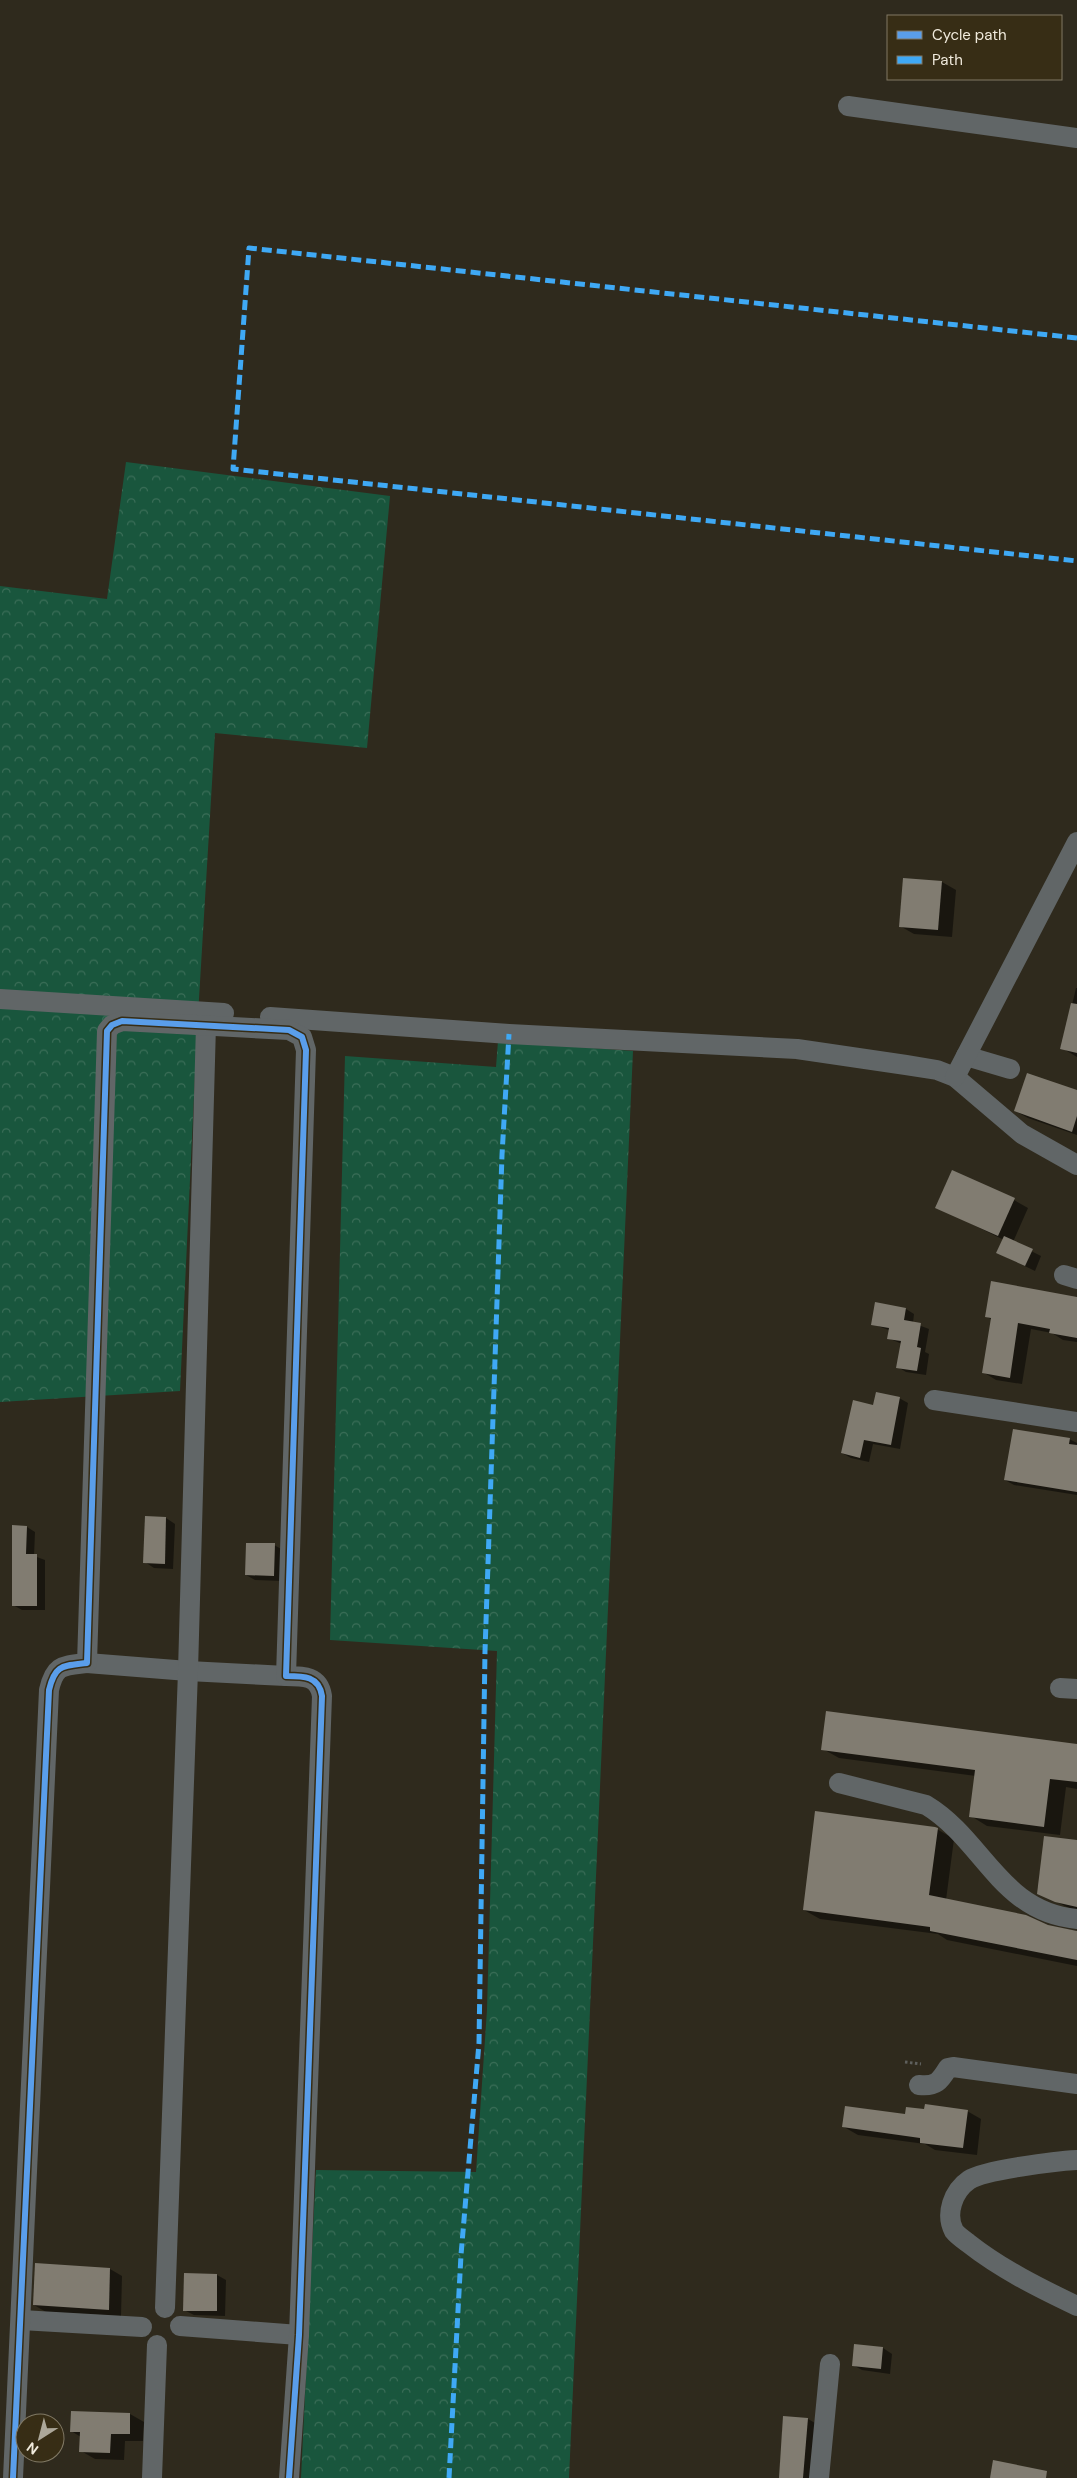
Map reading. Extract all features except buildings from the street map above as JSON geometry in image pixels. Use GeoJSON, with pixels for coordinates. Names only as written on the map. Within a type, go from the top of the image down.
{"type":"FeatureCollection","features":[{"type":"Feature","properties":{"kind":"street"},"geometry":{"type":"LineString","coordinates":[[848,106],[1077,138]]}},
{"type":"Feature","properties":{"kind":"street"},"geometry":{"type":"LineString","coordinates":[[955,1077],[1077,842]]}},
{"type":"Feature","properties":{"kind":"street"},"geometry":{"type":"LineString","coordinates":[[0,999],[150,1007],[528,1035],[797,1050],[906,1064],[936,1070],[955,1077],[1022,1134],[1077,1165]]}},
{"type":"Feature","properties":{"kind":"street"},"geometry":{"type":"LineString","coordinates":[[87,1664],[107,1031],[112,1025],[122,1021],[289,1030],[302,1037],[306,1050],[286,1676]]}},
{"type":"Feature","properties":{"kind":"street"},"geometry":{"type":"LineString","coordinates":[[165,2308],[188,1671],[206,1025]]}},
{"type":"Feature","properties":{"kind":"street"},"geometry":{"type":"LineString","coordinates":[[966,1056],[1010,1069]]}},
{"type":"Feature","properties":{"kind":"street"},"geometry":{"type":"LineString","coordinates":[[934,1400],[1077,1422]]}},
{"type":"Feature","properties":{"kind":"street"},"geometry":{"type":"LineString","coordinates":[[13,2478],[49,1690],[52,1675],[61,1666],[87,1664],[286,1676],[314,1679],[320,1686],[322,1696],[299,2335],[288,2478]]}},
{"type":"Feature","properties":{"kind":"street"},"geometry":{"type":"LineString","coordinates":[[838,1783],[926,1805],[936,1811],[975,1849],[995,1875],[1024,1902],[1059,1918],[1077,1919]]}},
{"type":"Feature","properties":{"kind":"street"},"geometry":{"type":"LineString","coordinates":[[919,2085],[929,2086],[936,2084],[948,2068],[953,2067],[1077,2084]]}},
{"type":"Feature","properties":{"kind":"street"},"geometry":{"type":"LineString","coordinates":[[1077,2160],[1008,2170],[969,2180],[954,2197],[950,2215],[954,2232],[986,2257],[1043,2290],[1077,2306]]}},
{"type":"Feature","properties":{"kind":"street"},"geometry":{"type":"LineString","coordinates":[[165,2308],[176,2314],[180,2326],[173,2341],[168,2344],[157,2345],[146,2338],[142,2326],[149,2312],[165,2308]]}},
{"type":"Feature","properties":{"kind":"street"},"geometry":{"type":"LineString","coordinates":[[20,2320],[142,2326]]}},
{"type":"Feature","properties":{"kind":"street"},"geometry":{"type":"LineString","coordinates":[[180,2326],[299,2335]]}},
{"type":"Feature","properties":{"kind":"street"},"geometry":{"type":"LineString","coordinates":[[152,2478],[157,2345]]}},
{"type":"Feature","properties":{"kind":"street"},"geometry":{"type":"LineString","coordinates":[[819,2478],[830,2364]]}},
{"type":"Feature","properties":{"kind":"green space"},"geometry":{"type":"Polygon","coordinates":[[[126,462],[390,496],[367,748],[215,733],[197,1032],[180,1391],[0,1402],[0,586],[107,599],[126,462]]]}},
{"type":"Feature","properties":{"kind":"green space"},"geometry":{"type":"Polygon","coordinates":[[[498,1041],[633,1051],[569,2478],[301,2478],[316,2170],[476,2172],[487,2010],[497,1651],[330,1640],[345,1056],[496,1067],[498,1041]]]}},
{"type":"Feature","properties":{"kind":"marked path"},"geometry":{"type":"LineString","coordinates":[[1077,338],[249,248],[233,469],[1077,561]]}},
{"type":"Feature","properties":{"kind":"marked path"},"geometry":{"type":"LineString","coordinates":[[449,2478],[461,2255],[479,2043],[485,1651],[502,1155],[509,1034]]}},
{"type":"Feature","properties":{"kind":"cycle path"},"geometry":{"type":"LineString","coordinates":[[13,2478],[49,1690],[54,1675],[61,1668],[87,1663],[107,1031],[112,1025],[122,1021],[289,1030],[302,1037],[306,1050],[286,1676],[310,1678],[318,1684],[322,1696],[299,2335],[289,2478]]}}]}
